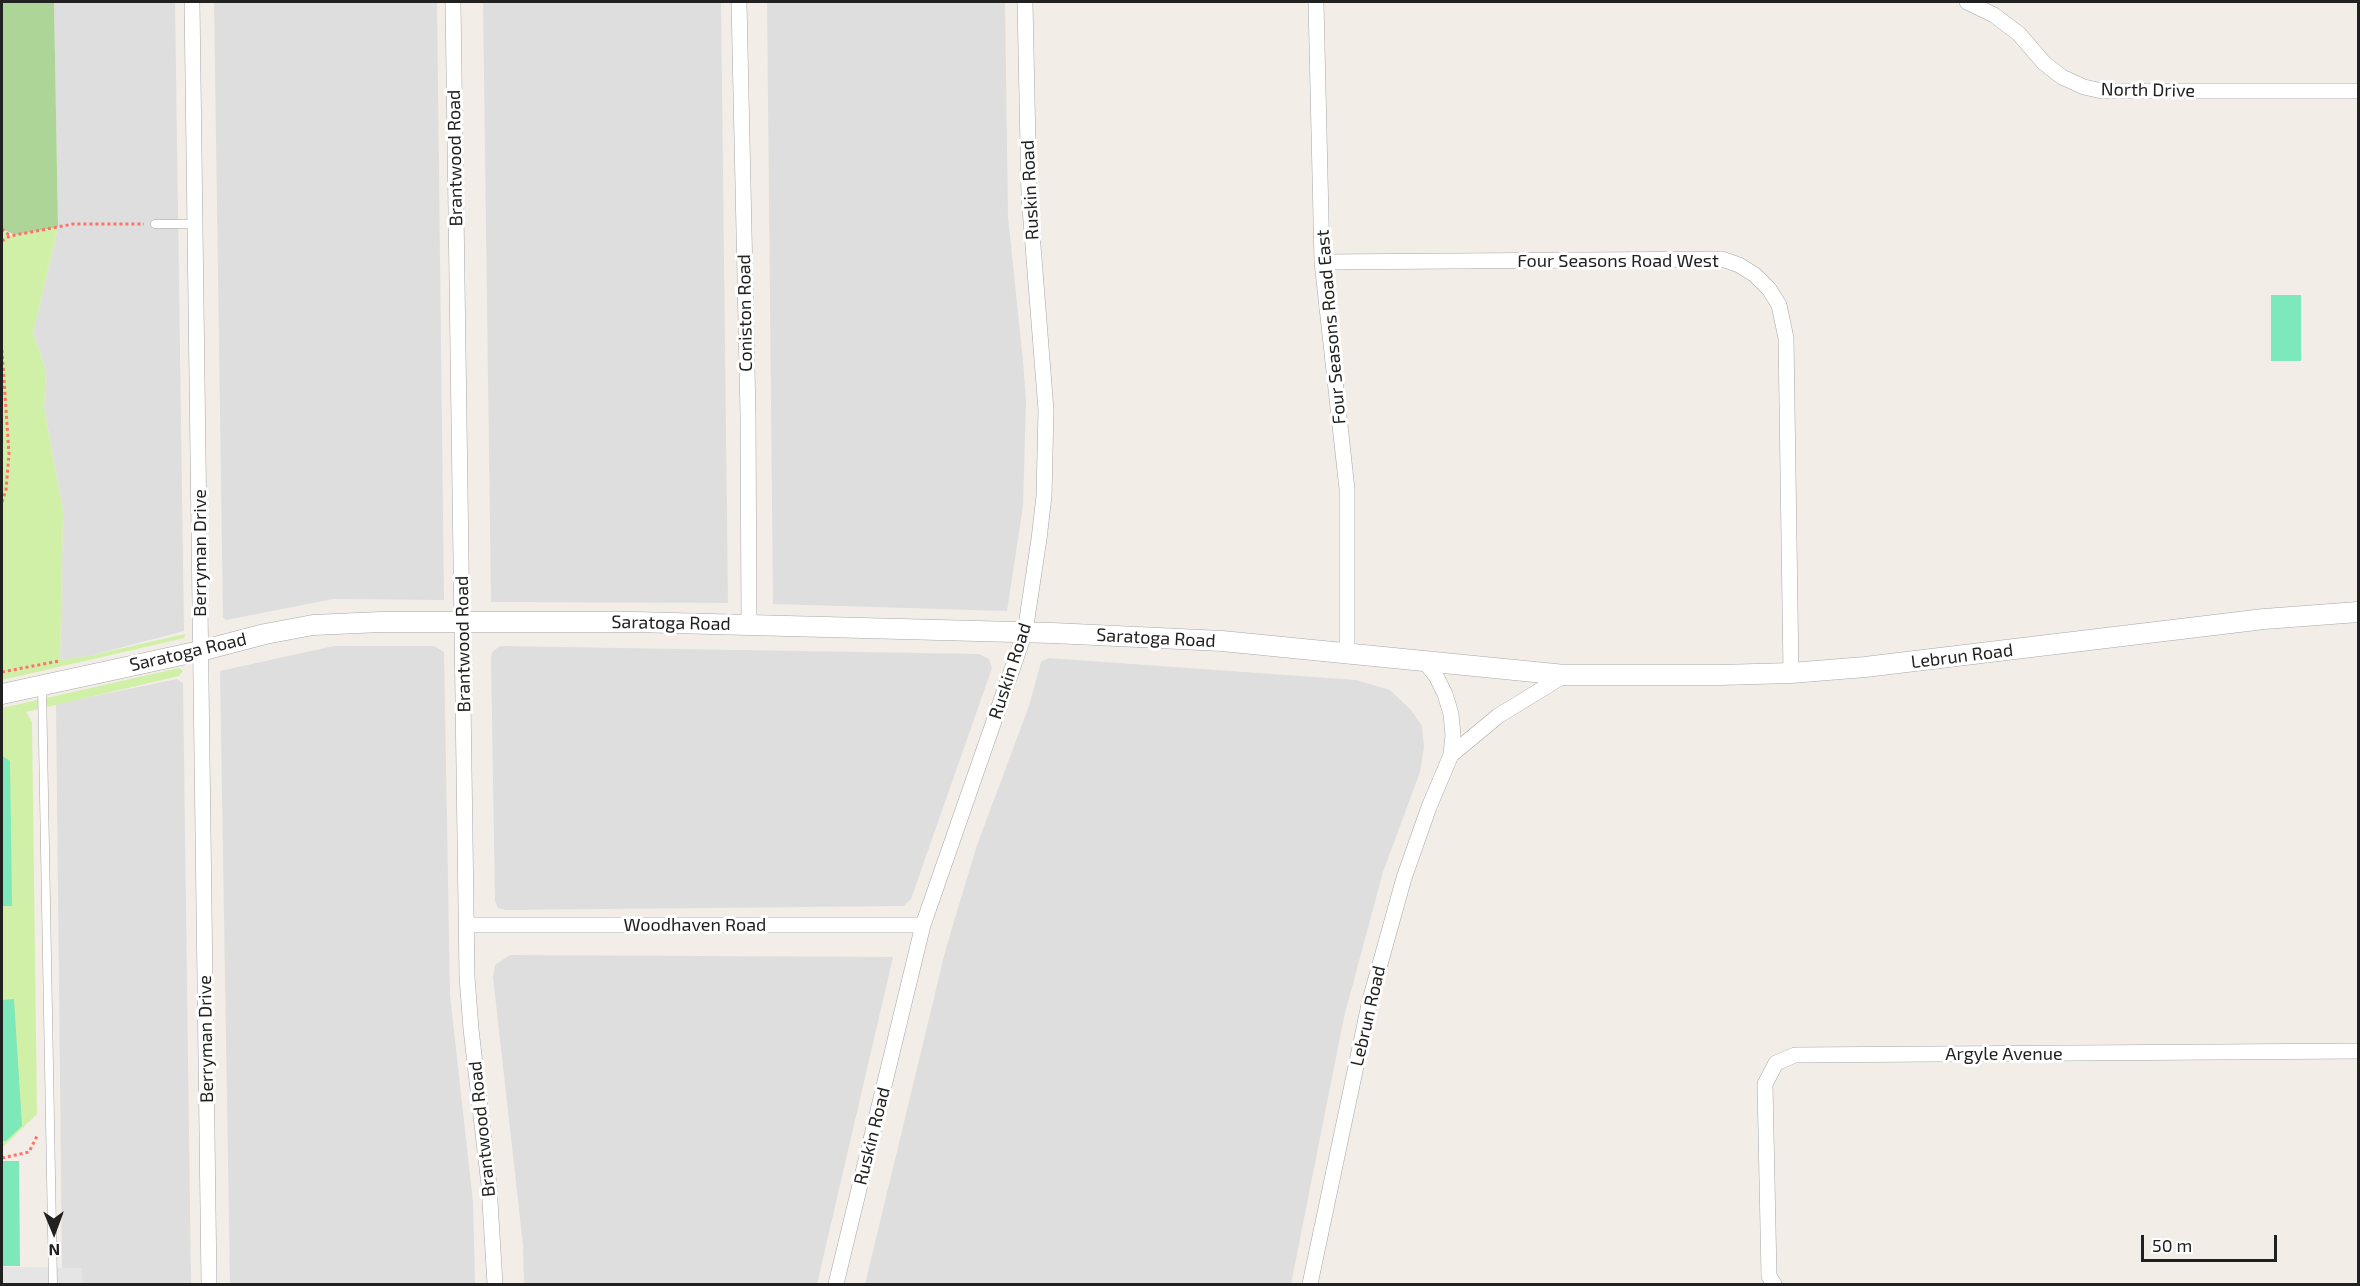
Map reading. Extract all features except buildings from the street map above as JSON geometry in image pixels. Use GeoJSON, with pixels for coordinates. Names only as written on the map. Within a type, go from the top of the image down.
{"type":"FeatureCollection","features":[{"type":"Feature","properties":{"kind":"street","name":"Berryman Drive"},"geometry":{"type":"LineString","coordinates":[[192,2],[209,1284]]}},
{"type":"Feature","properties":{"kind":"street","name":"Brantwood Road"},"geometry":{"type":"LineString","coordinates":[[453,2],[467,926],[471,1029],[489,1185],[495,1284]]}},
{"type":"Feature","properties":{"kind":"street","name":"Coniston Road"},"geometry":{"type":"LineString","coordinates":[[739,2],[748,414],[749,624]]}},
{"type":"Feature","properties":{"kind":"street","name":"Ruskin Road"},"geometry":{"type":"LineString","coordinates":[[836,1284],[923,926],[1025,632],[1044,496],[1046,410],[1029,195],[1025,2]]}},
{"type":"Feature","properties":{"kind":"street","name":"Four Seasons Road East"},"geometry":{"type":"LineString","coordinates":[[1316,2],[1322,262],[1347,489],[1347,652]]}},
{"type":"Feature","properties":{"kind":"street","name":"North Drive"},"geometry":{"type":"LineString","coordinates":[[1967,2],[1994,15],[2019,34],[2044,63],[2062,77],[2084,87],[2102,91],[2358,91]]}},
{"type":"Feature","properties":{"kind":"street","name":"Four Seasons Road West"},"geometry":{"type":"LineString","coordinates":[[1322,262],[1722,259],[1739,265],[1755,275],[1769,289],[1779,305],[1785,331],[1791,673]]}},
{"type":"Feature","properties":{"kind":"street","name":"Lebrun Road"},"geometry":{"type":"LineString","coordinates":[[1347,652],[1565,675],[1791,673],[1972,656],[2264,619],[2358,612]]}},
{"type":"Feature","properties":{"kind":"street","name":"Saratoga Road"},"geometry":{"type":"LineString","coordinates":[[2,694],[313,625],[463,621],[749,624],[1025,632],[1222,641],[1347,652]]}},
{"type":"Feature","properties":{"kind":"street","name":"Lebrun Road"},"geometry":{"type":"LineString","coordinates":[[1310,1284],[1370,1000],[1401,886],[1429,807],[1451,755],[1451,714],[1436,676],[1423,660]]}},
{"type":"Feature","properties":{"kind":"street","name":"Lebrun Road"},"geometry":{"type":"LineString","coordinates":[[1451,755],[1498,716],[1565,675]]}},
{"type":"Feature","properties":{"kind":"street","name":"Woodhaven Road"},"geometry":{"type":"LineString","coordinates":[[467,926],[923,926]]}},
{"type":"Feature","properties":{"kind":"street","name":"Argyle Avenue"},"geometry":{"type":"LineString","coordinates":[[1774,1284],[1769,1276],[1765,1083],[1776,1063],[1795,1055],[2358,1051]]}},
{"type":"Feature","properties":{"kind":"lane"},"geometry":{"type":"LineString","coordinates":[[155,224],[195,224]]}},
{"type":"Feature","properties":{"kind":"lane"},"geometry":{"type":"LineString","coordinates":[[42,686],[53,1284]]}},
{"type":"Feature","properties":{"kind":"path"},"geometry":{"type":"LineString","coordinates":[[2,241],[10,236],[73,224],[155,224]]}},
{"type":"Feature","properties":{"kind":"path"},"geometry":{"type":"LineString","coordinates":[[2,229],[10,236]]}},
{"type":"Feature","properties":{"kind":"path"},"geometry":{"type":"LineString","coordinates":[[2,350],[9,454],[6,490],[2,502]]}},
{"type":"Feature","properties":{"kind":"path"},"geometry":{"type":"LineString","coordinates":[[2,1158],[29,1152],[37,1135]]}},
{"type":"Feature","properties":{"kind":"shaded area"},"geometry":{"type":"Polygon","coordinates":[[[54,2],[175,2],[184,631],[89,656],[60,660],[63,511],[44,407],[46,371],[33,333],[58,227],[54,2]]]}},
{"type":"Feature","properties":{"kind":"shaded area"},"geometry":{"type":"Polygon","coordinates":[[[214,2],[437,2],[444,600],[333,599],[226,620],[223,617],[214,2]]]}},
{"type":"Feature","properties":{"kind":"shaded area"},"geometry":{"type":"Polygon","coordinates":[[[483,2],[721,2],[728,603],[491,602],[483,2]]]}},
{"type":"Feature","properties":{"kind":"shaded area"},"geometry":{"type":"Polygon","coordinates":[[[767,2],[1005,2],[1008,217],[1026,400],[1023,506],[1007,611],[773,604],[767,2]]]}},
{"type":"Feature","properties":{"kind":"shaded area"},"geometry":{"type":"Polygon","coordinates":[[[334,646],[434,646],[444,652],[450,995],[473,1202],[475,1284],[230,1284],[220,671],[334,646]]]}},
{"type":"Feature","properties":{"kind":"shaded area"},"geometry":{"type":"Polygon","coordinates":[[[500,646],[979,654],[989,659],[992,668],[911,899],[904,906],[506,910],[498,908],[495,901],[491,659],[492,652],[500,646]]]}},
{"type":"Feature","properties":{"kind":"shaded area"},"geometry":{"type":"Polygon","coordinates":[[[1048,658],[1356,680],[1390,690],[1411,710],[1422,726],[1424,747],[1420,772],[1383,872],[1344,1017],[1291,1284],[865,1284],[946,948],[977,845],[1029,706],[1041,662],[1048,658]]]}},
{"type":"Feature","properties":{"kind":"shaded area"},"geometry":{"type":"Polygon","coordinates":[[[177,679],[183,683],[191,1284],[82,1284],[82,1268],[62,1268],[56,704],[177,679]]]}},
{"type":"Feature","properties":{"kind":"shaded area"},"geometry":{"type":"Polygon","coordinates":[[[510,955],[893,957],[817,1284],[524,1284],[523,1245],[493,977],[495,965],[510,955]]]}},
{"type":"Feature","properties":{"kind":"shaded area"},"geometry":{"type":"Polygon","coordinates":[[[2,1267],[82,1268],[82,1284],[2,1284],[2,1267]]]}},
{"type":"Feature","properties":{"kind":"green space"},"geometry":{"type":"Polygon","coordinates":[[[2,2],[54,2],[58,227],[15,235],[2,229],[2,2]]]}},
{"type":"Feature","properties":{"kind":"green space"},"geometry":{"type":"Polygon","coordinates":[[[58,227],[33,333],[46,371],[44,407],[63,511],[60,660],[89,656],[185,634],[184,638],[2,680],[2,229],[10,236],[58,227]]]}},
{"type":"Feature","properties":{"kind":"green space"},"geometry":{"type":"Polygon","coordinates":[[[2271,295],[2301,295],[2301,361],[2271,361],[2271,295]]]}},
{"type":"Feature","properties":{"kind":"green space"},"geometry":{"type":"Polygon","coordinates":[[[179,668],[183,671],[179,676],[26,712],[32,722],[37,1114],[2,1148],[2,708],[179,668]]]}},
{"type":"Feature","properties":{"kind":"green space"},"geometry":{"type":"Polygon","coordinates":[[[2,756],[10,761],[12,906],[2,906],[2,756]]]}},
{"type":"Feature","properties":{"kind":"green space"},"geometry":{"type":"Polygon","coordinates":[[[14,999],[22,1126],[6,1141],[2,1141],[2,1000],[14,999]]]}},
{"type":"Feature","properties":{"kind":"green space"},"geometry":{"type":"Polygon","coordinates":[[[2,1161],[19,1161],[20,1266],[2,1266],[2,1161]]]}}]}
